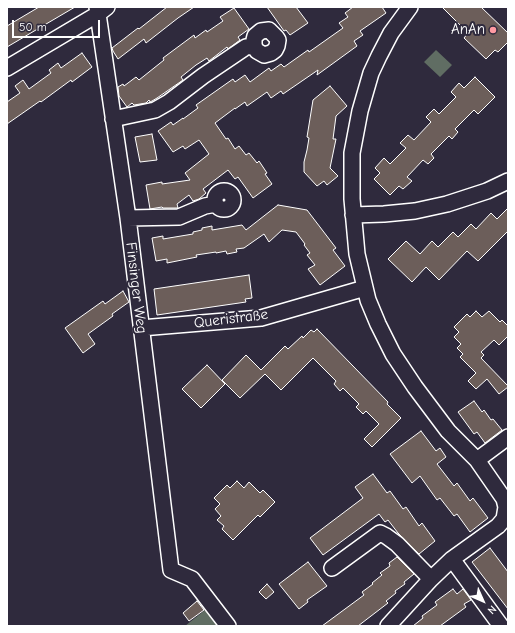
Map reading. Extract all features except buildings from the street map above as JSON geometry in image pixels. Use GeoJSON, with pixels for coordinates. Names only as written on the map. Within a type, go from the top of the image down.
{"type":"FeatureCollection","features":[{"type":"Feature","properties":{"kind":"street"},"geometry":{"type":"LineString","coordinates":[[388,626],[431,579],[452,559],[498,526],[504,519],[507,507],[504,498],[477,460],[448,431],[415,387],[393,354],[368,300],[357,254],[352,199],[352,153],[360,111],[371,74],[379,56],[391,33],[410,7]]}},
{"type":"Feature","properties":{"kind":"street"},"geometry":{"type":"LineString","coordinates":[[7,68],[100,9]]}},
{"type":"Feature","properties":{"kind":"street","name":"Finsinger Weg"},"geometry":{"type":"LineString","coordinates":[[100,9],[113,119],[128,218],[171,570],[192,579],[228,626]]}},
{"type":"Feature","properties":{"kind":"street"},"geometry":{"type":"LineString","coordinates":[[113,119],[155,110],[169,102],[203,76],[246,47],[254,46]]}},
{"type":"Feature","properties":{"kind":"street"},"geometry":{"type":"LineString","coordinates":[[353,216],[415,211],[447,204],[487,191],[508,181]]}},
{"type":"Feature","properties":{"kind":"street"},"geometry":{"type":"LineString","coordinates":[[128,218],[179,217],[205,206],[216,204]]}},
{"type":"Feature","properties":{"kind":"street","name":"Queristraße"},"geometry":{"type":"LineString","coordinates":[[141,328],[261,318],[365,288]]}},
{"type":"Feature","properties":{"kind":"street"},"geometry":{"type":"LineString","coordinates":[[477,460],[508,438]]}},
{"type":"Feature","properties":{"kind":"street"},"geometry":{"type":"LineString","coordinates":[[332,568],[380,533],[397,544],[431,579]]}},
{"type":"Feature","properties":{"kind":"street"},"geometry":{"type":"LineString","coordinates":[[452,559],[501,626]]}},
{"type":"Feature","properties":{"kind":"green space"},"geometry":{"type":"Polygon","coordinates":[[[436,50],[452,65],[440,77],[424,62],[436,50]]]}},
{"type":"Feature","properties":{"kind":"green space"},"geometry":{"type":"Polygon","coordinates":[[[205,610],[217,626],[185,626],[205,610]]]}},
{"type":"Feature","properties":{"kind":"place","name":"AnAn"},"geometry":{"type":"Point","coordinates":[493,30]}}]}
